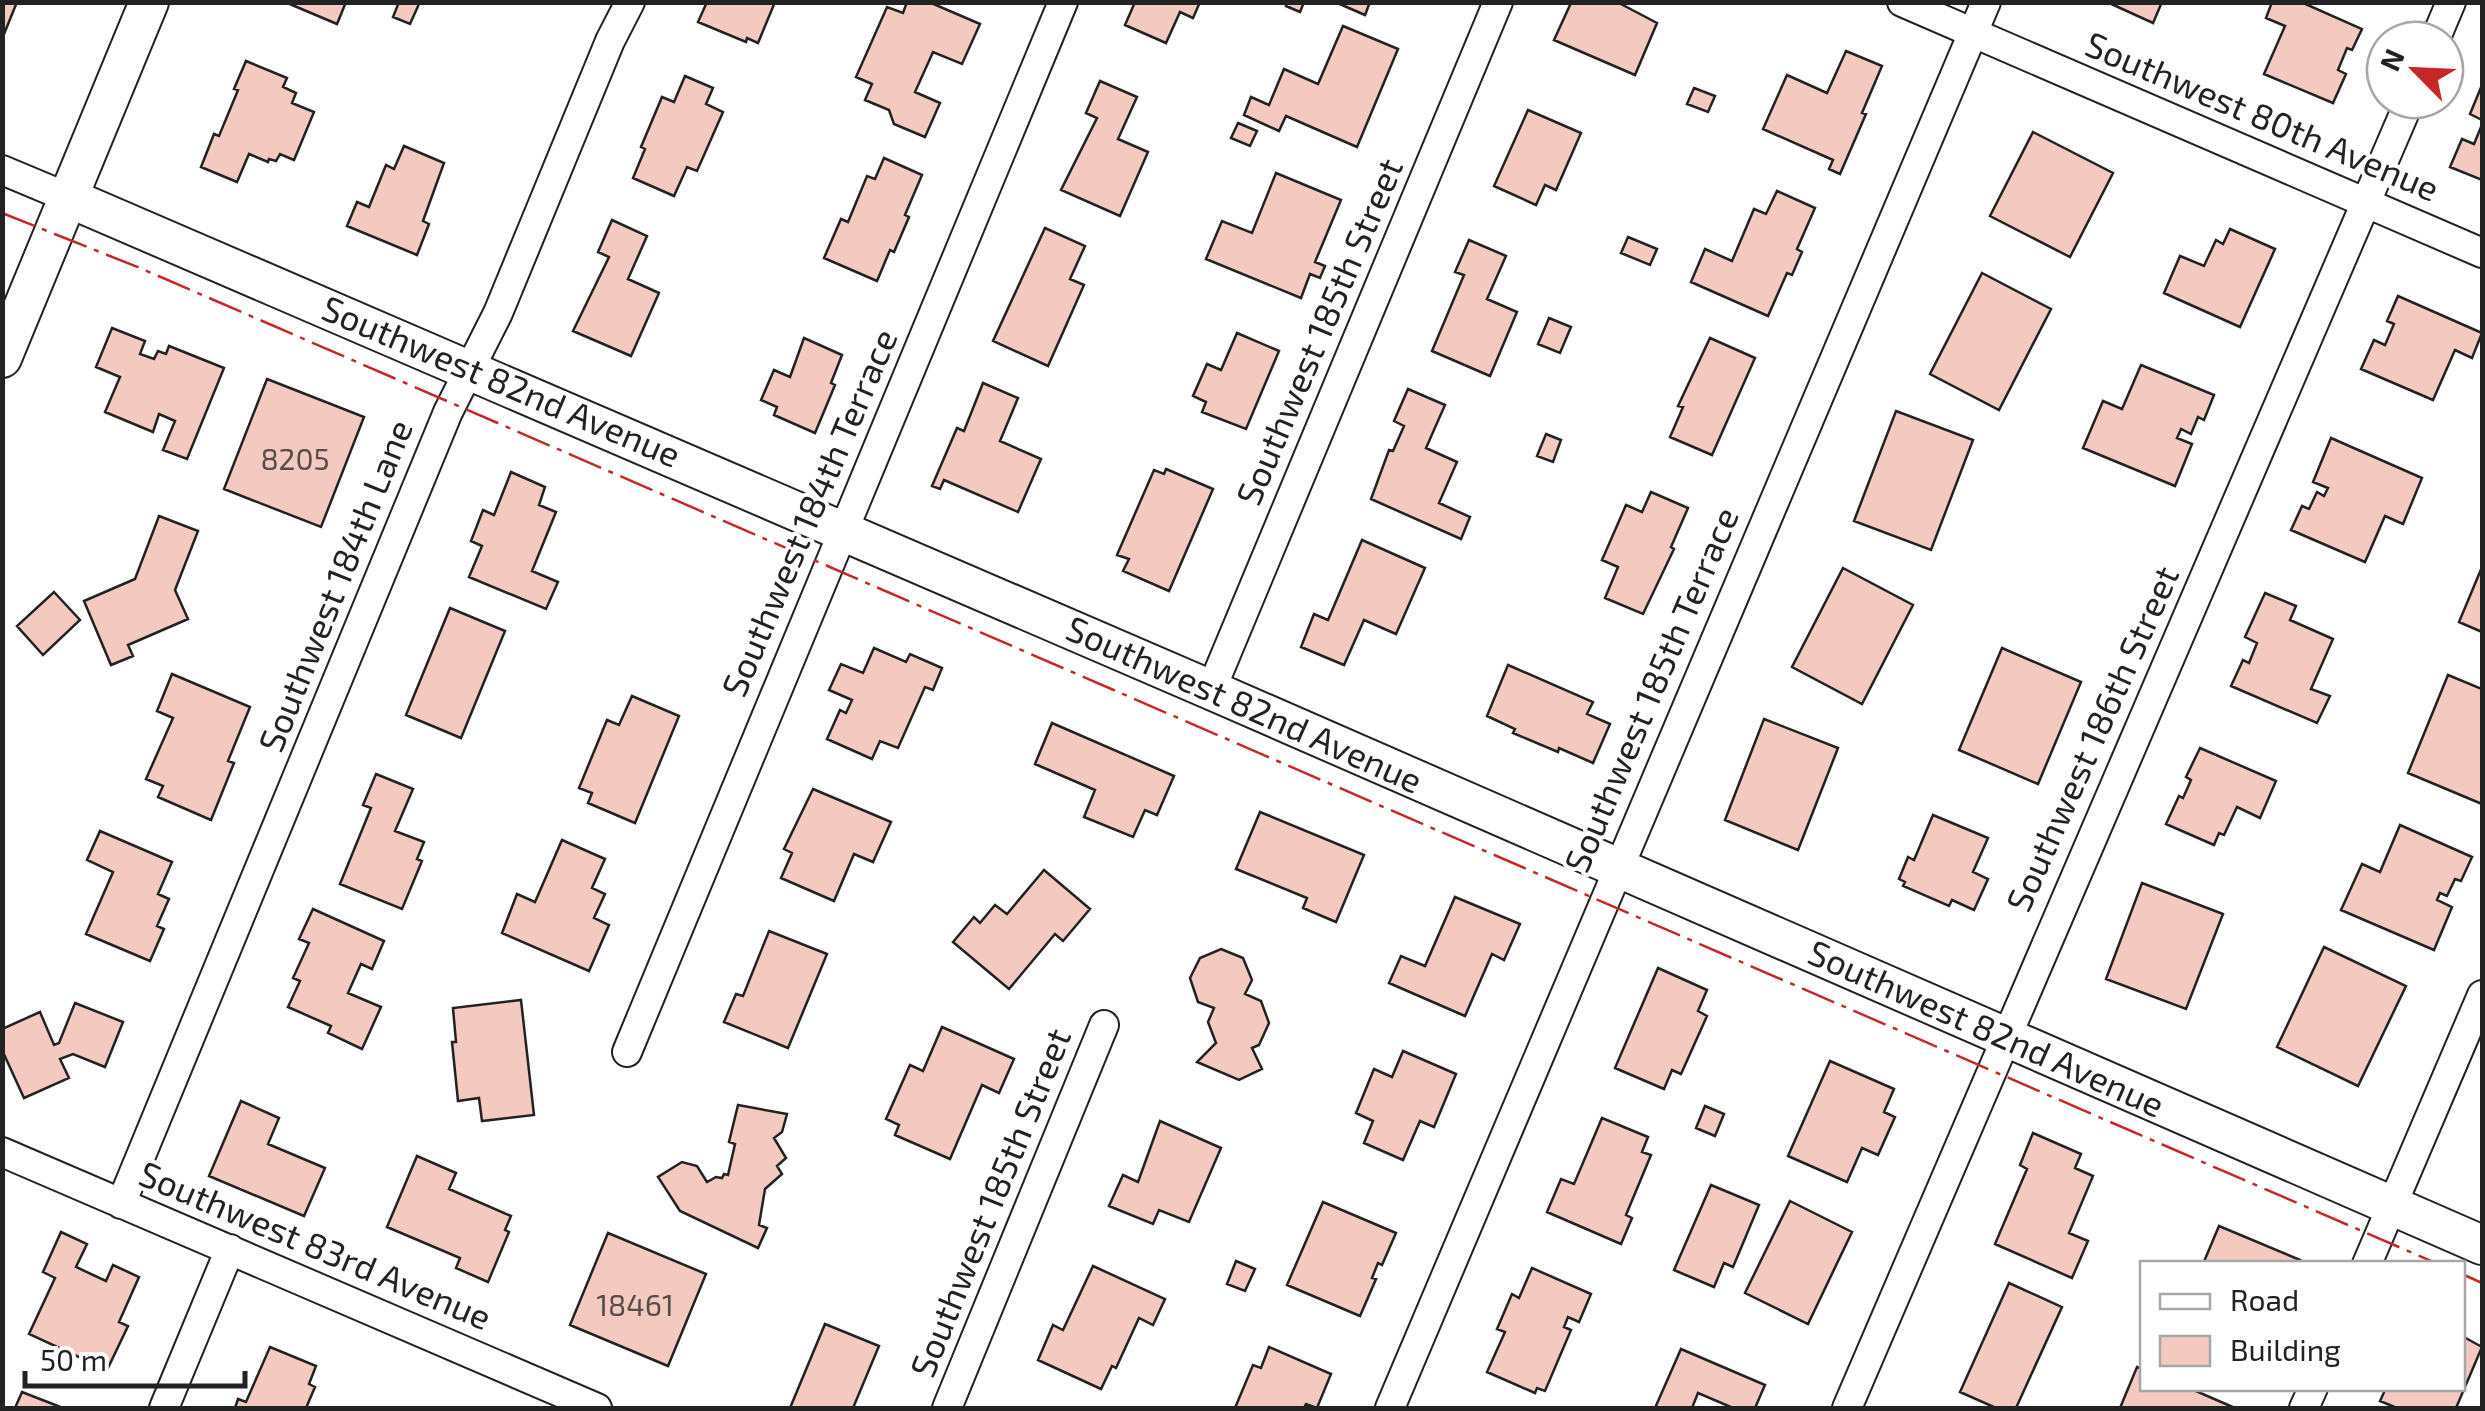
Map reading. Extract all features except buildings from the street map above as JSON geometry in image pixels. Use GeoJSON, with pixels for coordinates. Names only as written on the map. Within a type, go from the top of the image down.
{"type":"FeatureCollection","features":[{"type":"Feature","properties":{"kind":"street"},"geometry":{"type":"LineString","coordinates":[[2,358],[148,2]]}},
{"type":"Feature","properties":{"kind":"street","name":"Southwest 184th Lane"},"geometry":{"type":"LineString","coordinates":[[121,1204],[440,430],[498,313],[610,41],[630,2]]}},
{"type":"Feature","properties":{"kind":"street","name":"Southwest 184th Terrace"},"geometry":{"type":"LineString","coordinates":[[627,1052],[1063,2]]}},
{"type":"Feature","properties":{"kind":"street","name":"Southwest 185th Street"},"geometry":{"type":"LineString","coordinates":[[1211,690],[1498,2]]}},
{"type":"Feature","properties":{"kind":"street","name":"Southwest 80th Avenue"},"geometry":{"type":"LineString","coordinates":[[1902,2],[2482,253]]}},
{"type":"Feature","properties":{"kind":"street","name":"Southwest 185th Terrace"},"geometry":{"type":"LineString","coordinates":[[1390,1408],[1986,2]]}},
{"type":"Feature","properties":{"kind":"street","name":"Southwest 186th Street"},"geometry":{"type":"LineString","coordinates":[[1847,1408],[2401,120]]}},
{"type":"Feature","properties":{"kind":"street","name":"Southwest 82nd Avenue"},"geometry":{"type":"LineString","coordinates":[[2,170],[469,368],[2482,1246]]}},
{"type":"Feature","properties":{"kind":"street"},"geometry":{"type":"LineString","coordinates":[[2367,1261],[2482,995]]}},
{"type":"Feature","properties":{"kind":"street","name":"Southwest 185th Street"},"geometry":{"type":"LineString","coordinates":[[948,1408],[1104,1025]]}},
{"type":"Feature","properties":{"kind":"street","name":"Southwest 83rd Avenue"},"geometry":{"type":"LineString","coordinates":[[2,1152],[597,1408]]}},
{"type":"Feature","properties":{"kind":"street"},"geometry":{"type":"LineString","coordinates":[[164,1408],[230,1249]]}},
{"type":"Feature","properties":{"kind":"power"},"geometry":{"type":"LineString","coordinates":[[2,213],[140,268],[2431,1261]]}},
{"type":"Feature","properties":{"kind":"power"},"geometry":{"type":"LineString","coordinates":[[2465,1275],[2482,1283]]}}]}
